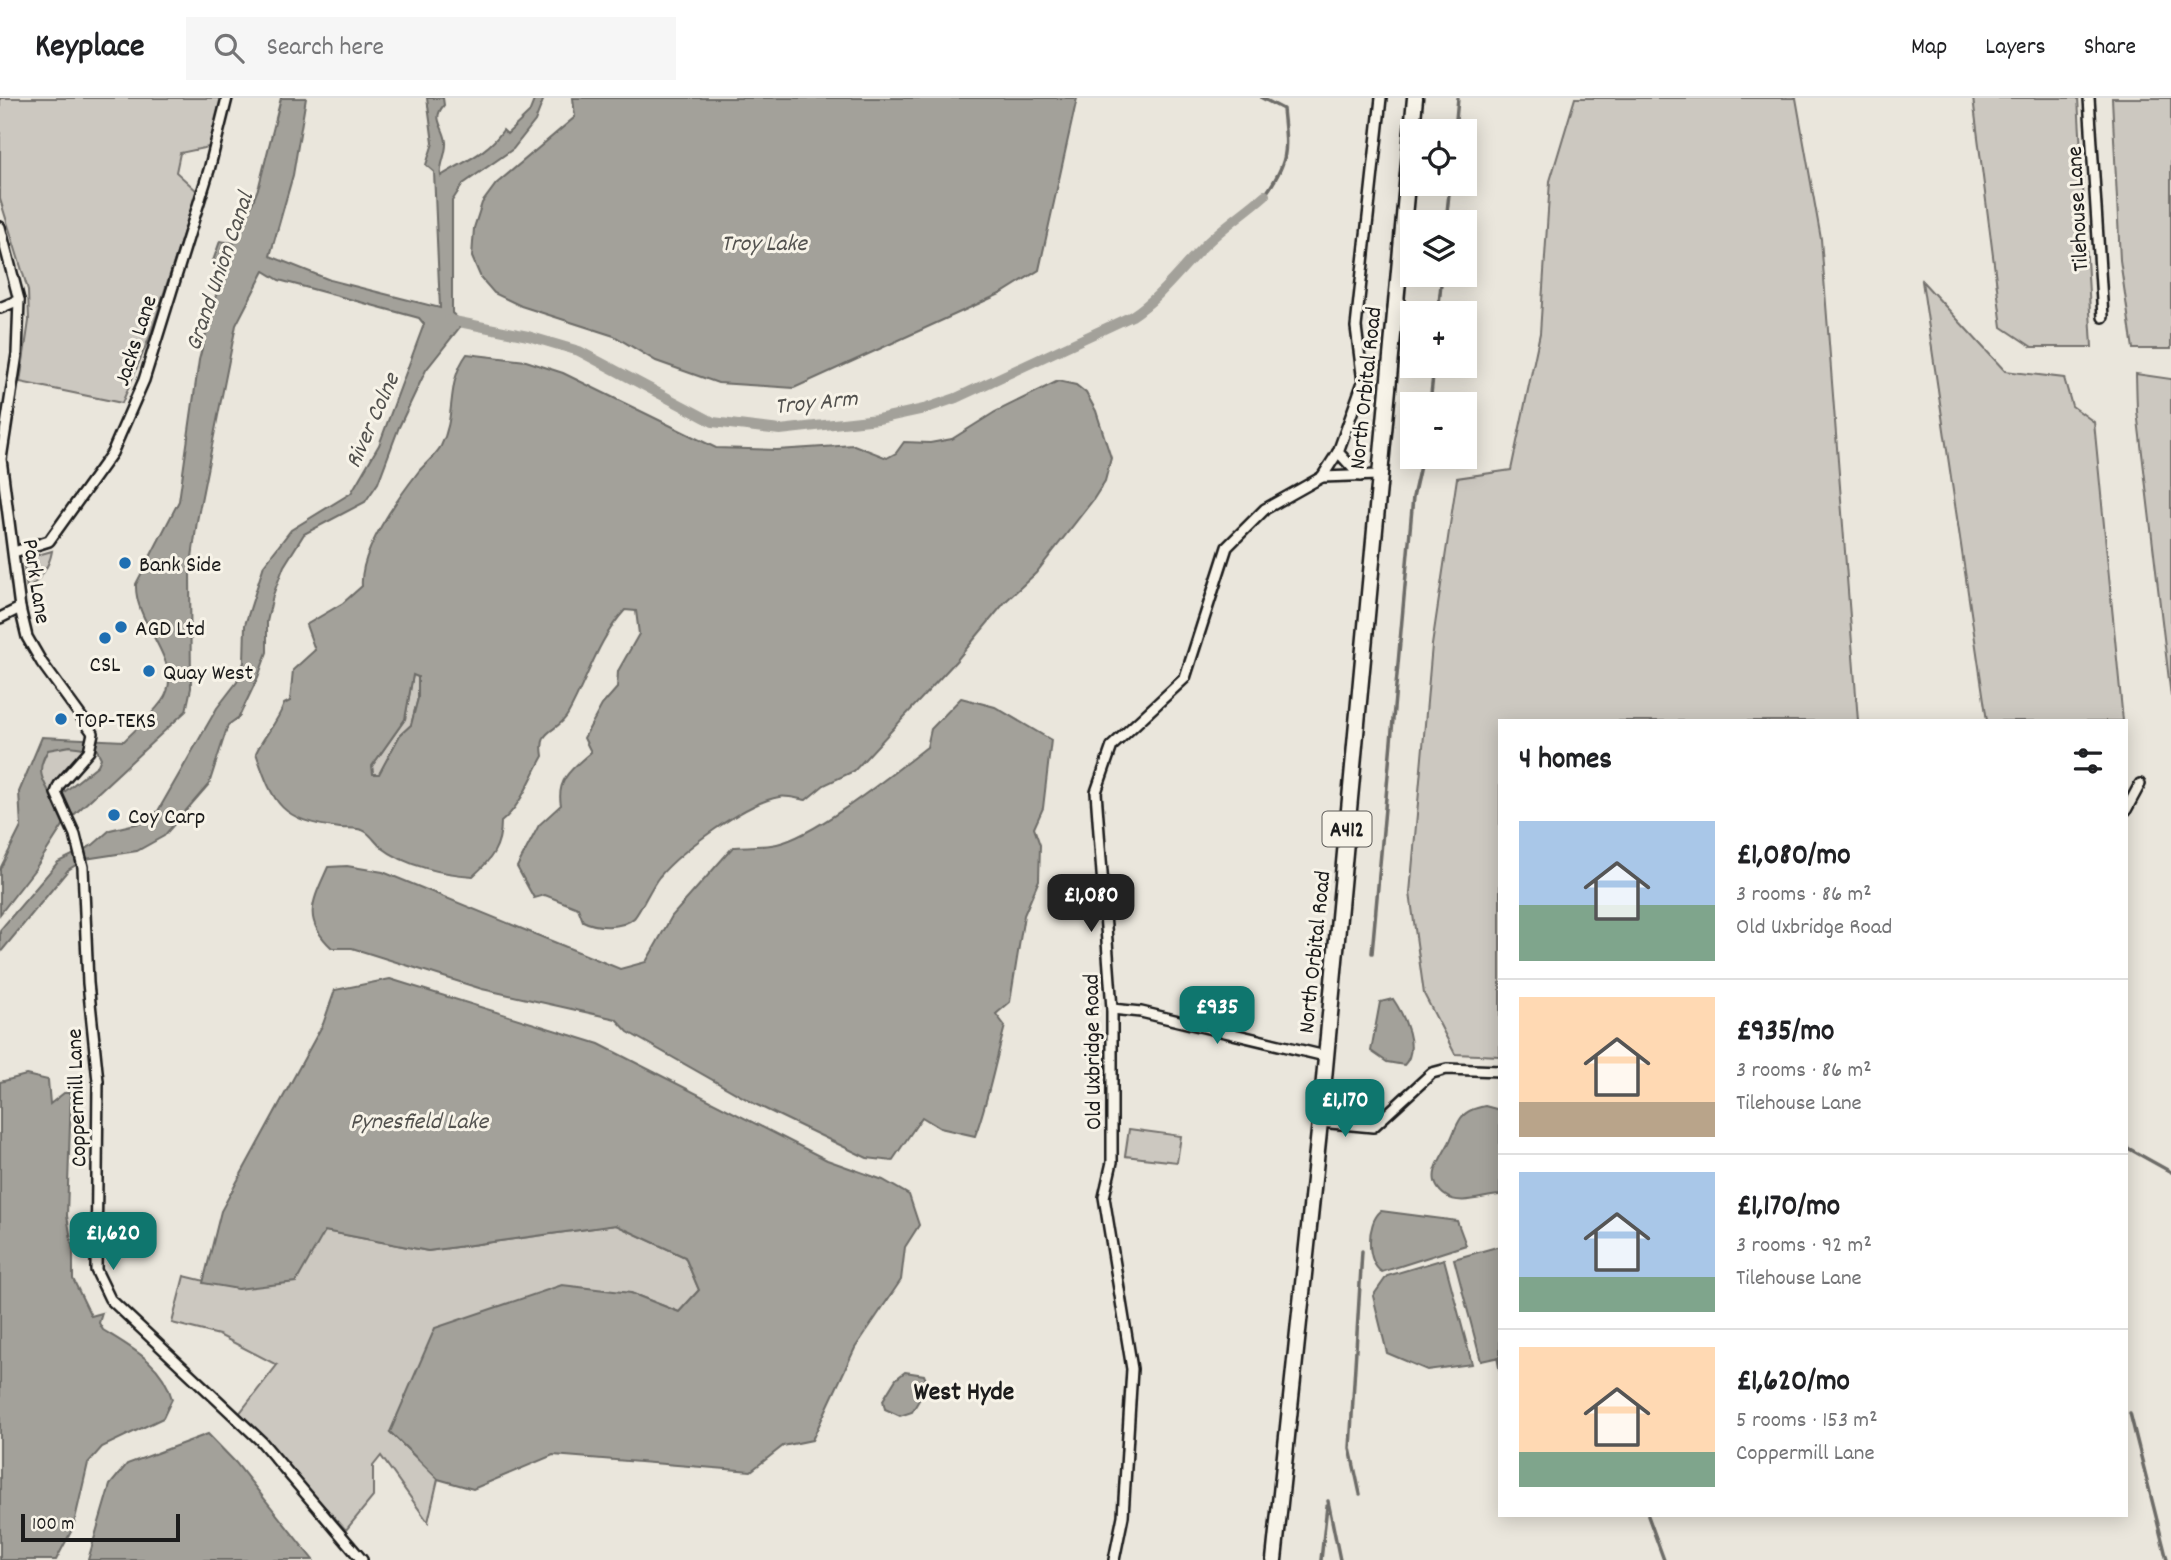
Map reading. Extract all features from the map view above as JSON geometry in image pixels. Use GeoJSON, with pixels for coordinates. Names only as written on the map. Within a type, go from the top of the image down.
{"type":"FeatureCollection","features":[{"type":"Feature","properties":{"kind":"main road","name":"North Orbital Road"},"geometry":{"type":"LineString","coordinates":[[1274,1560],[1320,1122],[1415,98]]}},
{"type":"Feature","properties":{"kind":"street","name":"Jacks Lane"},"geometry":{"type":"LineString","coordinates":[[14,552],[49,541],[112,453],[144,380],[209,170],[227,98]]}},
{"type":"Feature","properties":{"kind":"street"},"geometry":{"type":"LineString","coordinates":[[1322,477],[1338,452],[1363,382],[1356,327],[1381,98]]}},
{"type":"Feature","properties":{"kind":"street","name":"Tilehouse Lane"},"geometry":{"type":"LineString","coordinates":[[2090,98],[2103,317]]}},
{"type":"Feature","properties":{"kind":"street","name":"Park Lane"},"geometry":{"type":"LineString","coordinates":[[0,227],[19,300],[17,354],[1,459],[4,509],[14,552],[20,608],[27,637],[41,663],[84,717]]}},
{"type":"Feature","properties":{"kind":"street"},"geometry":{"type":"LineString","coordinates":[[0,309],[19,300]]}},
{"type":"Feature","properties":{"kind":"street"},"geometry":{"type":"LineString","coordinates":[[1338,452],[1360,476]]}},
{"type":"Feature","properties":{"kind":"street","name":"Old Uxbridge Road"},"geometry":{"type":"LineString","coordinates":[[1114,1560],[1123,1516],[1132,1369],[1104,1197],[1112,1162],[1112,1009],[1096,792],[1112,746],[1185,678],[1227,547],[1265,509],[1322,477],[1378,475]]}},
{"type":"Feature","properties":{"kind":"street"},"geometry":{"type":"LineString","coordinates":[[0,618],[20,608]]}},
{"type":"Feature","properties":{"kind":"street","name":"Coppermill Lane"},"geometry":{"type":"LineString","coordinates":[[84,717],[93,738],[90,749],[58,785],[56,793],[73,830],[82,864],[98,1081],[96,1270],[110,1299],[261,1441],[362,1560]]}},
{"type":"Feature","properties":{"kind":"street"},"geometry":{"type":"LineString","coordinates":[[2128,806],[2140,784]]}},
{"type":"Feature","properties":{"kind":"street"},"geometry":{"type":"LineString","coordinates":[[1112,1009],[1141,1012],[1325,1056]]}},
{"type":"Feature","properties":{"kind":"street"},"geometry":{"type":"LineString","coordinates":[[1320,1122],[1373,1127],[1432,1073],[1447,1069],[1498,1071]]}},
{"type":"Feature","properties":{"kind":"shaded area"},"geometry":{"type":"Polygon","coordinates":[[[0,98],[222,98],[209,147],[180,153],[176,172],[197,191],[150,336],[122,403],[20,382],[29,321],[28,290],[0,199],[0,98]]]}},
{"type":"Feature","properties":{"kind":"shaded area"},"geometry":{"type":"Polygon","coordinates":[[[1575,98],[1796,98],[1821,239],[1858,719],[1498,719],[1498,1056],[1455,1054],[1424,994],[1410,893],[1432,645],[1457,478],[1511,470],[1540,333],[1550,181],[1575,98]]]}},
{"type":"Feature","properties":{"kind":"shaded area"},"geometry":{"type":"Polygon","coordinates":[[[1973,98],[2078,98],[2092,347],[2032,347],[2002,327],[1973,98]]]}},
{"type":"Feature","properties":{"kind":"shaded area"},"geometry":{"type":"Polygon","coordinates":[[[2112,98],[2171,98],[2171,349],[2133,349],[2120,260],[2112,98]]]}},
{"type":"Feature","properties":{"kind":"shaded area"},"geometry":{"type":"Polygon","coordinates":[[[1922,281],[2005,371],[2064,378],[2072,406],[2094,422],[2123,719],[1987,719],[1922,281]]]}},
{"type":"Feature","properties":{"kind":"shaded area"},"geometry":{"type":"Polygon","coordinates":[[[2136,374],[2171,379],[2171,697],[2137,411],[2136,374]]]}},
{"type":"Feature","properties":{"kind":"shaded area"},"geometry":{"type":"Polygon","coordinates":[[[52,551],[43,573],[27,590],[24,566],[27,558],[52,551]]]}},
{"type":"Feature","properties":{"kind":"shaded area"},"geometry":{"type":"Polygon","coordinates":[[[413,674],[418,677],[418,698],[411,725],[400,735],[379,775],[373,774],[372,766],[405,719],[413,674]]]}},
{"type":"Feature","properties":{"kind":"shaded area"},"geometry":{"type":"Polygon","coordinates":[[[85,747],[54,783],[50,794],[41,781],[39,770],[48,749],[85,747]]]}},
{"type":"Feature","properties":{"kind":"shaded area"},"geometry":{"type":"Polygon","coordinates":[[[1129,1129],[1181,1136],[1177,1162],[1125,1156],[1129,1129]]]}},
{"type":"Feature","properties":{"kind":"shaded area"},"geometry":{"type":"Polygon","coordinates":[[[616,1225],[685,1257],[699,1290],[679,1312],[631,1293],[390,1432],[438,1479],[428,1522],[381,1456],[373,1466],[373,1497],[346,1530],[239,1414],[277,1365],[219,1335],[172,1323],[184,1276],[238,1289],[325,1231],[428,1251],[616,1225]]]}},
{"type":"Feature","properties":{"kind":"water"},"geometry":{"type":"Polygon","coordinates":[[[281,98],[306,98],[293,175],[270,256],[330,280],[440,308],[434,172],[426,165],[433,143],[427,98],[443,98],[444,105],[438,119],[446,146],[441,176],[483,151],[503,130],[507,134],[529,113],[535,98],[544,98],[535,121],[513,149],[463,184],[452,201],[452,313],[463,323],[426,370],[399,427],[378,483],[365,502],[304,534],[284,566],[273,595],[267,622],[267,652],[239,717],[228,725],[209,784],[164,836],[137,851],[85,859],[68,870],[0,953],[0,930],[58,862],[93,845],[110,830],[144,822],[158,811],[217,708],[237,682],[244,662],[245,625],[264,565],[291,530],[351,493],[379,445],[424,324],[419,318],[279,280],[264,271],[236,325],[197,521],[190,572],[191,688],[186,711],[64,824],[35,869],[0,914],[0,869],[21,827],[19,792],[42,737],[124,741],[158,706],[168,687],[169,673],[165,659],[143,615],[136,584],[179,501],[199,360],[221,276],[213,261],[220,241],[234,243],[238,240],[259,186],[281,98]],[[70,746],[48,750],[41,770],[46,787],[54,800],[98,765],[101,758],[97,750],[70,746]]]}},
{"type":"Feature","properties":{"kind":"water","name":"Troy Lake"},"geometry":{"type":"Polygon","coordinates":[[[573,98],[1077,98],[1039,270],[1002,293],[794,388],[718,383],[656,361],[614,336],[521,306],[494,293],[481,278],[472,257],[474,228],[482,203],[496,184],[575,117],[573,98]]]}},
{"type":"Feature","properties":{"kind":"water"},"geometry":{"type":"Polygon","coordinates":[[[467,354],[526,361],[563,373],[716,448],[777,450],[854,445],[887,458],[896,453],[904,442],[930,443],[952,439],[995,412],[1058,381],[1076,385],[1086,393],[1096,411],[1111,458],[1105,481],[1093,500],[1036,573],[1005,602],[957,660],[854,771],[824,785],[806,800],[779,797],[749,808],[732,818],[669,866],[656,881],[634,918],[616,926],[602,926],[583,921],[578,908],[545,895],[534,898],[517,867],[539,825],[561,805],[561,788],[567,775],[591,752],[584,738],[602,705],[617,688],[618,671],[639,634],[636,611],[625,610],[607,634],[568,714],[543,740],[543,756],[520,800],[501,822],[494,852],[473,876],[437,871],[401,859],[381,847],[363,830],[320,825],[292,815],[275,798],[268,786],[256,753],[284,704],[290,701],[293,670],[315,650],[306,625],[343,603],[362,586],[367,557],[381,526],[410,482],[441,446],[449,423],[453,388],[460,365],[467,354]],[[413,675],[405,719],[372,766],[373,774],[379,774],[400,735],[411,725],[418,698],[418,677],[413,675]]]}},
{"type":"Feature","properties":{"kind":"water"},"geometry":{"type":"Polygon","coordinates":[[[961,698],[995,707],[1051,740],[1043,808],[1034,828],[1040,845],[1039,880],[1024,915],[1010,1002],[996,1014],[1005,1026],[975,1136],[940,1128],[922,1117],[892,1161],[867,1158],[757,1105],[628,1032],[616,1019],[482,989],[352,948],[332,948],[316,928],[313,919],[314,900],[328,867],[347,866],[383,872],[620,969],[646,962],[672,916],[733,847],[777,844],[813,829],[833,816],[927,747],[931,729],[961,698]]]}},
{"type":"Feature","properties":{"kind":"water","name":"Pynesfield Lake"},"geometry":{"type":"Polygon","coordinates":[[[390,979],[599,1044],[827,1160],[883,1180],[909,1195],[919,1225],[905,1247],[901,1280],[855,1348],[812,1440],[783,1446],[751,1471],[553,1455],[473,1489],[438,1479],[390,1432],[435,1328],[562,1285],[631,1293],[679,1312],[699,1290],[685,1257],[616,1225],[428,1251],[325,1231],[296,1282],[238,1289],[203,1283],[221,1211],[323,1024],[335,990],[390,979]]]}},
{"type":"Feature","properties":{"kind":"water"},"geometry":{"type":"Polygon","coordinates":[[[1393,999],[1409,1032],[1411,1050],[1404,1065],[1387,1062],[1371,1051],[1380,1002],[1393,999]]]}},
{"type":"Feature","properties":{"kind":"water"},"geometry":{"type":"Polygon","coordinates":[[[26,1075],[48,1080],[50,1104],[64,1093],[71,1093],[67,1216],[73,1251],[73,1279],[91,1316],[102,1313],[99,1323],[103,1330],[154,1367],[162,1376],[172,1399],[163,1418],[102,1447],[88,1463],[73,1528],[56,1560],[0,1560],[0,1082],[26,1075]]]}},
{"type":"Feature","properties":{"kind":"water"},"geometry":{"type":"Polygon","coordinates":[[[1485,1106],[1498,1109],[1498,1195],[1452,1199],[1439,1190],[1434,1177],[1438,1163],[1461,1118],[1485,1106]]]}},
{"type":"Feature","properties":{"kind":"water"},"geometry":{"type":"Polygon","coordinates":[[[1381,1211],[1457,1221],[1466,1245],[1382,1272],[1373,1260],[1370,1243],[1373,1224],[1381,1211]]]}},
{"type":"Feature","properties":{"kind":"water"},"geometry":{"type":"Polygon","coordinates":[[[1498,1247],[1498,1357],[1481,1361],[1454,1259],[1498,1247]]]}},
{"type":"Feature","properties":{"kind":"water"},"geometry":{"type":"Polygon","coordinates":[[[1444,1259],[1472,1364],[1427,1370],[1387,1353],[1373,1296],[1387,1276],[1444,1259]]]}},
{"type":"Feature","properties":{"kind":"water"},"geometry":{"type":"Polygon","coordinates":[[[905,1372],[924,1375],[928,1385],[912,1412],[900,1416],[885,1409],[883,1400],[896,1379],[905,1372]]]}},
{"type":"Feature","properties":{"kind":"water"},"geometry":{"type":"Polygon","coordinates":[[[208,1434],[236,1463],[313,1560],[88,1560],[110,1485],[127,1464],[208,1434]]]}},
{"type":"Feature","properties":{"kind":"waterway"},"geometry":{"type":"LineString","coordinates":[[1262,98],[1283,109],[1286,145],[1279,173],[1265,195]]}},
{"type":"Feature","properties":{"kind":"waterway"},"geometry":{"type":"LineString","coordinates":[[1456,119],[1458,98]]}},
{"type":"Feature","properties":{"kind":"waterway","name":"Troy Arm"},"geometry":{"type":"LineString","coordinates":[[449,320],[528,336],[579,351],[713,422],[780,430],[878,419],[924,409],[956,398],[1132,316],[1162,291],[1213,237],[1265,195]]}},
{"type":"Feature","properties":{"kind":"waterway"},"geometry":{"type":"LineString","coordinates":[[1447,210],[1449,196]]}},
{"type":"Feature","properties":{"kind":"waterway"},"geometry":{"type":"LineString","coordinates":[[1439,301],[1441,287]]}},
{"type":"Feature","properties":{"kind":"waterway"},"geometry":{"type":"LineString","coordinates":[[1431,392],[1433,378]]}},
{"type":"Feature","properties":{"kind":"waterway"},"geometry":{"type":"LineString","coordinates":[[1372,953],[1413,497],[1419,469]]}},
{"type":"Feature","properties":{"kind":"waterway"},"geometry":{"type":"LineString","coordinates":[[2128,1148],[2171,1172]]}},
{"type":"Feature","properties":{"kind":"waterway"},"geometry":{"type":"LineString","coordinates":[[1360,1494],[1350,1448],[1362,1251]]}},
{"type":"Feature","properties":{"kind":"waterway"},"geometry":{"type":"LineString","coordinates":[[2130,1413],[2167,1560]]}},
{"type":"Feature","properties":{"kind":"waterway"},"geometry":{"type":"LineString","coordinates":[[1328,1501],[1340,1560]]}},
{"type":"Feature","properties":{"kind":"waterway"},"geometry":{"type":"LineString","coordinates":[[1321,1560],[1327,1506]]}},
{"type":"Feature","properties":{"kind":"waterway"},"geometry":{"type":"LineString","coordinates":[[1648,1517],[1664,1560]]}},
{"type":"Feature","properties":{"kind":"place","name":"Bank Side"},"geometry":{"type":"Point","coordinates":[125,563]}},
{"type":"Feature","properties":{"kind":"place","name":"AGD Ltd"},"geometry":{"type":"Point","coordinates":[121,627]}},
{"type":"Feature","properties":{"kind":"place","name":"CSL"},"geometry":{"type":"Point","coordinates":[105,638]}},
{"type":"Feature","properties":{"kind":"place","name":"Quay West"},"geometry":{"type":"Point","coordinates":[149,671]}},
{"type":"Feature","properties":{"kind":"place","name":"TOP-TEKS"},"geometry":{"type":"Point","coordinates":[61,719]}},
{"type":"Feature","properties":{"kind":"place","name":"Coy Carp"},"geometry":{"type":"Point","coordinates":[114,815]}},
{"type":"Feature","properties":{"kind":"district","name":"West Hyde"},"geometry":{"type":"Point","coordinates":[964,1390]}},
{"type":"Feature","properties":{"kind":"water label","name":"Grand Union Canal"},"geometry":{"type":"Point","coordinates":[218,271]}},
{"type":"Feature","properties":{"kind":"water label","name":"River Colne"},"geometry":{"type":"Point","coordinates":[371,420]}}]}
